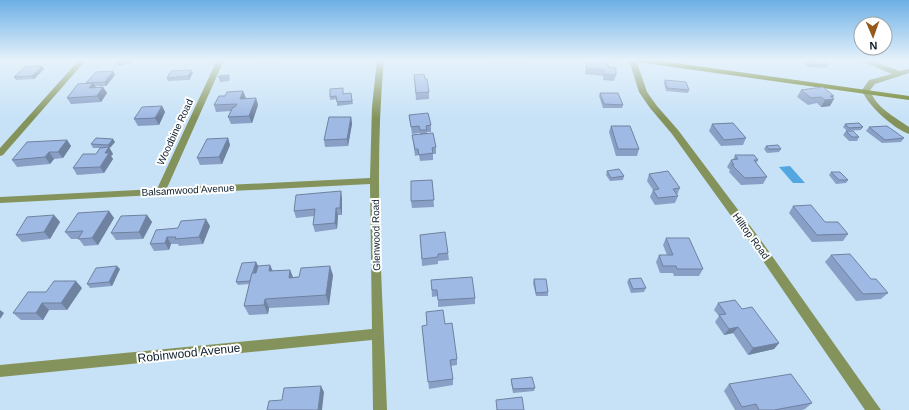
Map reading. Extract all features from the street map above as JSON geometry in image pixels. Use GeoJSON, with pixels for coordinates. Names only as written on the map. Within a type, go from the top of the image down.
{"type":"FeatureCollection","features":[{"type":"Feature","properties":{"kind":"main road"},"geometry":{"type":"LineString","coordinates":[[783,79],[866,90],[909,98]]}},
{"type":"Feature","properties":{"kind":"street"},"geometry":{"type":"LineString","coordinates":[[0,153],[66,79]]}},
{"type":"Feature","properties":{"kind":"street","name":"Woodbine Road"},"geometry":{"type":"LineString","coordinates":[[160,192],[212,79]]}},
{"type":"Feature","properties":{"kind":"street","name":"Glenwood Road"},"geometry":{"type":"LineString","coordinates":[[379,79],[376,107],[375,181],[380,410]]}},
{"type":"Feature","properties":{"kind":"street","name":"Hilltop Road"},"geometry":{"type":"LineString","coordinates":[[639,79],[643,92],[654,108],[675,132],[756,242],[874,410]]}},
{"type":"Feature","properties":{"kind":"street"},"geometry":{"type":"LineString","coordinates":[[882,79],[872,82],[866,90],[867,97],[873,104],[909,131]]}},
{"type":"Feature","properties":{"kind":"street","name":"Balsamwood Avenue"},"geometry":{"type":"LineString","coordinates":[[0,200],[375,181]]}},
{"type":"Feature","properties":{"kind":"street","name":"Robinwood Avenue"},"geometry":{"type":"LineString","coordinates":[[0,371],[378,334]]}},
{"type":"Feature","properties":{"kind":"water"},"geometry":{"type":"Polygon","coordinates":[[[790,166],[805,183],[793,183],[779,167],[790,166]]]}},
{"type":"Feature","properties":{"kind":"building"},"geometry":{"type":"Polygon","coordinates":[[[90,79],[107,79],[105,82],[86,83],[90,79]]]}},
{"type":"Feature","properties":{"kind":"building"},"geometry":{"type":"Polygon","coordinates":[[[414,79],[427,79],[429,92],[416,93],[414,79]]]}},
{"type":"Feature","properties":{"kind":"building"},"geometry":{"type":"Polygon","coordinates":[[[665,80],[686,82],[689,90],[667,88],[665,80]]]}},
{"type":"Feature","properties":{"kind":"building"},"geometry":{"type":"Polygon","coordinates":[[[93,83],[89,88],[103,87],[97,96],[67,98],[78,84],[93,83]]]}},
{"type":"Feature","properties":{"kind":"building"},"geometry":{"type":"Polygon","coordinates":[[[823,87],[834,96],[830,96],[834,99],[825,100],[821,97],[811,98],[801,90],[823,87]]]}},
{"type":"Feature","properties":{"kind":"building"},"geometry":{"type":"Polygon","coordinates":[[[343,88],[343,94],[351,93],[352,101],[337,102],[336,96],[330,97],[330,89],[343,88]]]}},
{"type":"Feature","properties":{"kind":"building"},"geometry":{"type":"Polygon","coordinates":[[[243,91],[240,99],[256,98],[249,116],[228,117],[233,107],[237,104],[214,105],[219,96],[225,96],[227,92],[243,91]]]}},
{"type":"Feature","properties":{"kind":"building"},"geometry":{"type":"Polygon","coordinates":[[[600,93],[618,93],[623,105],[604,104],[600,93]]]}},
{"type":"Feature","properties":{"kind":"building"},"geometry":{"type":"Polygon","coordinates":[[[162,106],[155,118],[134,119],[142,107],[162,106]]]}},
{"type":"Feature","properties":{"kind":"building"},"geometry":{"type":"Polygon","coordinates":[[[428,113],[431,125],[426,126],[427,130],[420,130],[419,126],[411,127],[409,115],[428,113]]]}},
{"type":"Feature","properties":{"kind":"building"},"geometry":{"type":"Polygon","coordinates":[[[329,117],[351,117],[347,139],[324,140],[329,117]]]}},
{"type":"Feature","properties":{"kind":"building"},"geometry":{"type":"Polygon","coordinates":[[[733,123],[746,138],[724,140],[712,124],[733,123]]]}},
{"type":"Feature","properties":{"kind":"building"},"geometry":{"type":"Polygon","coordinates":[[[859,123],[863,127],[849,128],[845,124],[859,123]]]}},
{"type":"Feature","properties":{"kind":"building"},"geometry":{"type":"Polygon","coordinates":[[[611,126],[630,126],[639,149],[618,149],[611,126]]]}},
{"type":"Feature","properties":{"kind":"building"},"geometry":{"type":"Polygon","coordinates":[[[887,126],[904,138],[885,140],[869,127],[887,126]]]}},
{"type":"Feature","properties":{"kind":"building"},"geometry":{"type":"Polygon","coordinates":[[[846,131],[853,131],[859,137],[852,137],[846,131]]]}},
{"type":"Feature","properties":{"kind":"building"},"geometry":{"type":"Polygon","coordinates":[[[433,133],[436,147],[432,148],[433,153],[419,155],[418,149],[415,149],[412,135],[433,133]]]}},
{"type":"Feature","properties":{"kind":"building"},"geometry":{"type":"Polygon","coordinates":[[[96,138],[113,139],[108,145],[91,144],[96,138]]]}},
{"type":"Feature","properties":{"kind":"building"},"geometry":{"type":"Polygon","coordinates":[[[228,138],[219,157],[197,158],[207,139],[228,138]]]}},
{"type":"Feature","properties":{"kind":"building"},"geometry":{"type":"Polygon","coordinates":[[[67,140],[58,152],[49,152],[45,157],[12,160],[27,142],[67,140]]]}},
{"type":"Feature","properties":{"kind":"building"},"geometry":{"type":"Polygon","coordinates":[[[778,145],[781,149],[769,149],[766,146],[778,145]]]}},
{"type":"Feature","properties":{"kind":"building"},"geometry":{"type":"Polygon","coordinates":[[[109,147],[105,153],[109,153],[100,167],[73,168],[83,154],[96,154],[100,148],[109,147]]]}},
{"type":"Feature","properties":{"kind":"building"},"geometry":{"type":"Polygon","coordinates":[[[735,155],[754,155],[758,160],[754,160],[767,177],[745,178],[732,165],[734,165],[731,160],[738,159],[735,155]]]}},
{"type":"Feature","properties":{"kind":"building"},"geometry":{"type":"Polygon","coordinates":[[[619,169],[624,176],[611,178],[607,171],[619,169]]]}},
{"type":"Feature","properties":{"kind":"building"},"geometry":{"type":"Polygon","coordinates":[[[668,171],[680,188],[673,189],[678,196],[658,198],[653,190],[659,189],[649,174],[668,171]]]}},
{"type":"Feature","properties":{"kind":"building"},"geometry":{"type":"Polygon","coordinates":[[[831,172],[840,172],[848,180],[839,180],[831,172]]]}},
{"type":"Feature","properties":{"kind":"building"},"geometry":{"type":"Polygon","coordinates":[[[432,180],[434,200],[411,201],[411,181],[432,180]]]}},
{"type":"Feature","properties":{"kind":"building"},"geometry":{"type":"Polygon","coordinates":[[[341,191],[340,208],[336,208],[335,223],[313,225],[315,209],[294,211],[296,195],[341,191]]]}},
{"type":"Feature","properties":{"kind":"building"},"geometry":{"type":"Polygon","coordinates":[[[811,205],[825,222],[838,222],[848,234],[817,235],[793,206],[811,205]]]}},
{"type":"Feature","properties":{"kind":"building"},"geometry":{"type":"Polygon","coordinates":[[[109,211],[92,238],[78,239],[83,231],[65,232],[78,213],[109,211]]]}},
{"type":"Feature","properties":{"kind":"building"},"geometry":{"type":"Polygon","coordinates":[[[54,215],[44,232],[16,235],[27,217],[54,215]]]}},
{"type":"Feature","properties":{"kind":"building"},"geometry":{"type":"Polygon","coordinates":[[[147,215],[139,232],[111,233],[121,216],[147,215]]]}},
{"type":"Feature","properties":{"kind":"building"},"geometry":{"type":"Polygon","coordinates":[[[206,219],[199,237],[175,239],[176,237],[167,237],[165,243],[150,244],[156,230],[178,228],[181,221],[206,219]]]}},
{"type":"Feature","properties":{"kind":"building"},"geometry":{"type":"Polygon","coordinates":[[[445,232],[448,253],[438,254],[438,257],[422,259],[420,235],[445,232]]]}},
{"type":"Feature","properties":{"kind":"building"},"geometry":{"type":"Polygon","coordinates":[[[666,238],[689,238],[703,269],[677,269],[676,266],[663,266],[659,255],[673,255],[666,238]]]}},
{"type":"Feature","properties":{"kind":"building"},"geometry":{"type":"Polygon","coordinates":[[[850,254],[871,279],[876,279],[888,293],[863,294],[831,255],[850,254]]]}},
{"type":"Feature","properties":{"kind":"building"},"geometry":{"type":"Polygon","coordinates":[[[256,262],[250,281],[236,282],[242,263],[256,262]]]}},
{"type":"Feature","properties":{"kind":"building"},"geometry":{"type":"Polygon","coordinates":[[[270,265],[269,271],[290,270],[289,278],[299,277],[301,268],[330,266],[326,295],[265,299],[264,305],[244,306],[252,273],[256,273],[258,266],[270,265]]]}},
{"type":"Feature","properties":{"kind":"building"},"geometry":{"type":"Polygon","coordinates":[[[117,266],[109,282],[87,284],[96,268],[117,266]]]}},
{"type":"Feature","properties":{"kind":"building"},"geometry":{"type":"Polygon","coordinates":[[[472,277],[475,298],[438,300],[437,290],[432,290],[431,280],[472,277]]]}},
{"type":"Feature","properties":{"kind":"building"},"geometry":{"type":"Polygon","coordinates":[[[641,278],[646,288],[633,289],[629,279],[641,278]]]}},
{"type":"Feature","properties":{"kind":"building"},"geometry":{"type":"Polygon","coordinates":[[[534,279],[546,279],[548,292],[536,293],[534,279]]]}},
{"type":"Feature","properties":{"kind":"building"},"geometry":{"type":"Polygon","coordinates":[[[54,281],[76,281],[61,303],[42,303],[36,313],[13,313],[28,292],[46,292],[54,281]]]}},
{"type":"Feature","properties":{"kind":"building"},"geometry":{"type":"Polygon","coordinates":[[[735,300],[742,309],[752,307],[779,343],[753,348],[738,327],[729,329],[719,315],[726,314],[718,303],[735,300]]]}},
{"type":"Feature","properties":{"kind":"building"},"geometry":{"type":"Polygon","coordinates":[[[443,310],[445,324],[452,323],[457,359],[450,360],[453,379],[428,382],[422,326],[427,325],[426,312],[443,310]]]}},
{"type":"Feature","properties":{"kind":"building"},"geometry":{"type":"Polygon","coordinates":[[[791,374],[812,403],[774,410],[759,410],[756,404],[742,407],[729,384],[791,374]]]}},
{"type":"Feature","properties":{"kind":"building"},"geometry":{"type":"Polygon","coordinates":[[[532,377],[535,388],[513,389],[511,379],[532,377]]]}},
{"type":"Feature","properties":{"kind":"building"},"geometry":{"type":"Polygon","coordinates":[[[321,386],[318,410],[267,410],[269,401],[282,400],[284,388],[321,386]]]}},
{"type":"Feature","properties":{"kind":"building"},"geometry":{"type":"Polygon","coordinates":[[[522,397],[524,410],[497,410],[496,400],[522,397]]]}}]}
